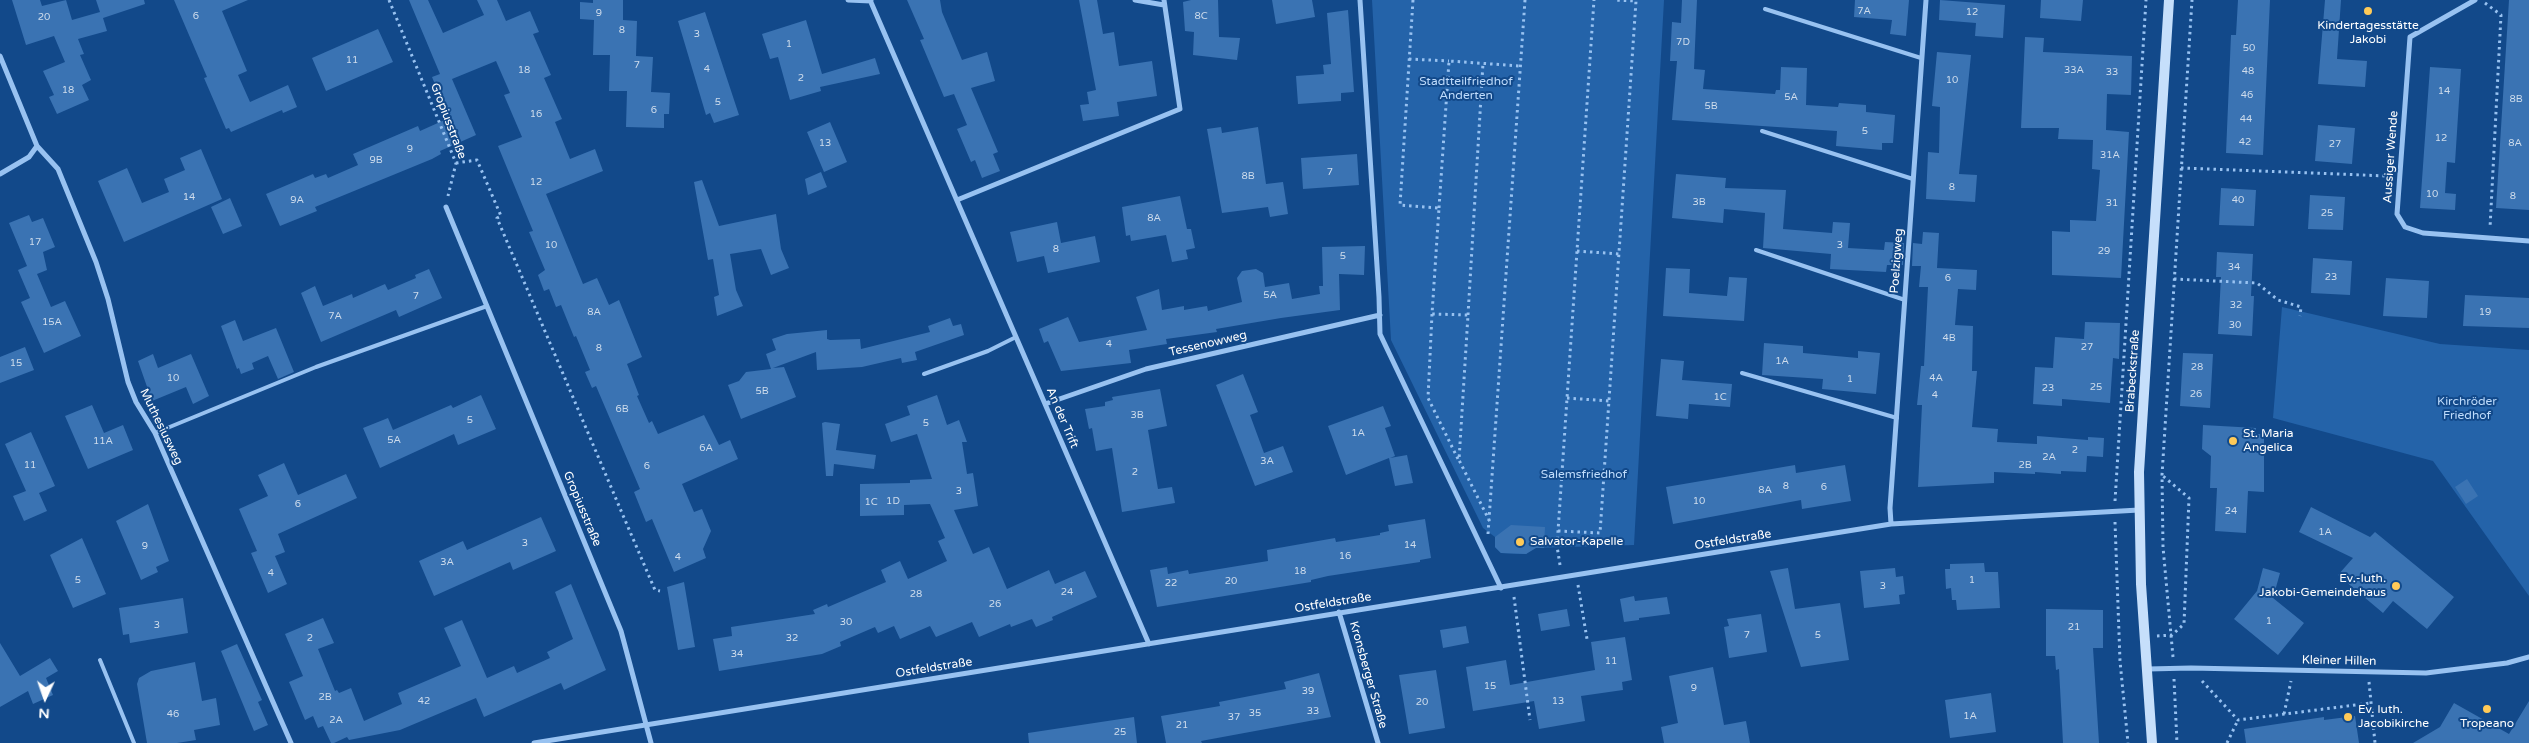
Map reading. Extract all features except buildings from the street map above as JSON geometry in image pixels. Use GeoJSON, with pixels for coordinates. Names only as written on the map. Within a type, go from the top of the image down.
{"type":"FeatureCollection","features":[{"type":"Feature","properties":{"kind":"main road","name":"Brabeckstraße"},"geometry":{"type":"LineString","coordinates":[[2152,743],[2141,584],[2139,510],[2169,0]]}},
{"type":"Feature","properties":{"kind":"street"},"geometry":{"type":"LineString","coordinates":[[848,0],[871,0]]}},
{"type":"Feature","properties":{"kind":"street","name":"An der Trift"},"geometry":{"type":"LineString","coordinates":[[871,0],[1149,644]]}},
{"type":"Feature","properties":{"kind":"street"},"geometry":{"type":"LineString","coordinates":[[956,200],[1180,109],[1164,2],[1135,0]]}},
{"type":"Feature","properties":{"kind":"street"},"geometry":{"type":"LineString","coordinates":[[1360,0],[1380,334],[1501,588]]}},
{"type":"Feature","properties":{"kind":"street","name":"Poelzigweg"},"geometry":{"type":"LineString","coordinates":[[1891,524],[1890,508],[1896,418],[1926,0]]}},
{"type":"Feature","properties":{"kind":"street","name":"Aussiger Wende"},"geometry":{"type":"LineString","coordinates":[[2475,0],[2410,37],[2398,176],[2397,214],[2406,227],[2423,234],[2529,242]]}},
{"type":"Feature","properties":{"kind":"street","name":"Muthesiusweg"},"geometry":{"type":"LineString","coordinates":[[0,56],[38,146],[58,169],[62,177],[99,271],[128,382],[136,402],[155,433],[290,743]]}},
{"type":"Feature","properties":{"kind":"street"},"geometry":{"type":"LineString","coordinates":[[0,174],[28,157],[38,146]]}},
{"type":"Feature","properties":{"kind":"street","name":"Gropiusstraße"},"geometry":{"type":"LineString","coordinates":[[446,207],[620,632],[651,743]]}},
{"type":"Feature","properties":{"kind":"street","name":"Tessenowweg"},"geometry":{"type":"LineString","coordinates":[[1045,404],[1146,369],[1380,315]]}},
{"type":"Feature","properties":{"kind":"street","name":"Ostfeldstraße"},"geometry":{"type":"LineString","coordinates":[[534,743],[1891,524],[2139,510]]}},
{"type":"Feature","properties":{"kind":"street","name":"Kronsberger Straße"},"geometry":{"type":"LineString","coordinates":[[1339,612],[1378,743]]}},
{"type":"Feature","properties":{"kind":"street","name":"Kleiner Hillen"},"geometry":{"type":"LineString","coordinates":[[2148,669],[2191,668],[2426,673],[2507,664],[2529,657]]}},
{"type":"Feature","properties":{"kind":"lane"},"geometry":{"type":"LineString","coordinates":[[1765,9],[1921,58]]}},
{"type":"Feature","properties":{"kind":"lane"},"geometry":{"type":"LineString","coordinates":[[1762,131],[1913,179]]}},
{"type":"Feature","properties":{"kind":"lane"},"geometry":{"type":"LineString","coordinates":[[1756,250],[1905,300]]}},
{"type":"Feature","properties":{"kind":"lane"},"geometry":{"type":"LineString","coordinates":[[155,433],[316,367],[487,306]]}},
{"type":"Feature","properties":{"kind":"lane"},"geometry":{"type":"LineString","coordinates":[[924,374],[988,351],[1016,337]]}},
{"type":"Feature","properties":{"kind":"lane"},"geometry":{"type":"LineString","coordinates":[[1742,373],[1896,418]]}},
{"type":"Feature","properties":{"kind":"lane"},"geometry":{"type":"LineString","coordinates":[[100,660],[134,743]]}},
{"type":"Feature","properties":{"kind":"path","name":"Gropiusstraße"},"geometry":{"type":"LineString","coordinates":[[389,0],[456,163],[446,207]]}},
{"type":"Feature","properties":{"kind":"path"},"geometry":{"type":"LineString","coordinates":[[1413,0],[1400,205],[1439,208]]}},
{"type":"Feature","properties":{"kind":"path"},"geometry":{"type":"LineString","coordinates":[[1449,61],[1428,398],[1490,522],[1525,0]]}},
{"type":"Feature","properties":{"kind":"path"},"geometry":{"type":"LineString","coordinates":[[1562,578],[1557,546],[1594,0]]}},
{"type":"Feature","properties":{"kind":"path"},"geometry":{"type":"LineString","coordinates":[[1558,530],[1600,533],[1636,1],[1614,0]]}},
{"type":"Feature","properties":{"kind":"path"},"geometry":{"type":"LineString","coordinates":[[2128,743],[2120,661],[2115,510],[2146,0]]}},
{"type":"Feature","properties":{"kind":"path"},"geometry":{"type":"LineString","coordinates":[[2177,743],[2172,635],[2163,547],[2162,475],[2192,0]]}},
{"type":"Feature","properties":{"kind":"path"},"geometry":{"type":"LineString","coordinates":[[2481,0],[2501,15],[2490,239]]}},
{"type":"Feature","properties":{"kind":"path"},"geometry":{"type":"LineString","coordinates":[[1409,59],[1520,66]]}},
{"type":"Feature","properties":{"kind":"path"},"geometry":{"type":"LineString","coordinates":[[1459,460],[1484,63]]}},
{"type":"Feature","properties":{"kind":"path"},"geometry":{"type":"LineString","coordinates":[[456,163],[476,160],[501,216],[497,218],[633,539],[655,590],[660,591]]}},
{"type":"Feature","properties":{"kind":"path"},"geometry":{"type":"LineString","coordinates":[[2181,168],[2398,176]]}},
{"type":"Feature","properties":{"kind":"path"},"geometry":{"type":"LineString","coordinates":[[1577,251],[1619,254]]}},
{"type":"Feature","properties":{"kind":"path"},"geometry":{"type":"LineString","coordinates":[[2174,279],[2257,283],[2278,300],[2301,307],[2300,316]]}},
{"type":"Feature","properties":{"kind":"path"},"geometry":{"type":"LineString","coordinates":[[1432,314],[1468,315]]}},
{"type":"Feature","properties":{"kind":"path"},"geometry":{"type":"LineString","coordinates":[[1567,398],[1609,401]]}},
{"type":"Feature","properties":{"kind":"path"},"geometry":{"type":"LineString","coordinates":[[2162,475],[2189,498],[2184,624],[2172,635]]}},
{"type":"Feature","properties":{"kind":"path"},"geometry":{"type":"LineString","coordinates":[[1576,575],[1587,639]]}},
{"type":"Feature","properties":{"kind":"path"},"geometry":{"type":"LineString","coordinates":[[1513,586],[1530,720]]}},
{"type":"Feature","properties":{"kind":"path"},"geometry":{"type":"LineString","coordinates":[[2191,668],[2238,720]]}},
{"type":"Feature","properties":{"kind":"path"},"geometry":{"type":"LineString","coordinates":[[2284,714],[2293,671]]}},
{"type":"Feature","properties":{"kind":"path"},"geometry":{"type":"LineString","coordinates":[[2368,671],[2375,743]]}},
{"type":"Feature","properties":{"kind":"path"},"geometry":{"type":"LineString","coordinates":[[2238,720],[2370,703]]}},
{"type":"Feature","properties":{"kind":"path"},"geometry":{"type":"LineString","coordinates":[[2228,743],[2238,720]]}},
{"type":"Feature","properties":{"kind":"green space"},"geometry":{"type":"Polygon","coordinates":[[[1372,0],[1664,0],[1634,545],[1534,548],[1526,554],[1501,553],[1495,547],[1495,537],[1483,528],[1391,340],[1372,0]]]}},
{"type":"Feature","properties":{"kind":"green space","name":"Kirchröder Friedhof"},"geometry":{"type":"Polygon","coordinates":[[[2282,307],[2440,344],[2529,350],[2529,596],[2433,461],[2273,418],[2282,307]]]}},
{"type":"Feature","properties":{"kind":"place","name":"Kindertagesstätte Jakobi"},"geometry":{"type":"Point","coordinates":[2368,11]}},
{"type":"Feature","properties":{"kind":"place","name":"St. Maria Angelica"},"geometry":{"type":"Point","coordinates":[2233,441]}},
{"type":"Feature","properties":{"kind":"place","name":"Salvator-Kapelle"},"geometry":{"type":"Point","coordinates":[1520,542]}},
{"type":"Feature","properties":{"kind":"place","name":"Ev.-luth. Jakobi-Gemeindehaus"},"geometry":{"type":"Point","coordinates":[2396,586]}},
{"type":"Feature","properties":{"kind":"place","name":"Tropeano"},"geometry":{"type":"Point","coordinates":[2487,709]}},
{"type":"Feature","properties":{"kind":"place","name":"Ev. luth. Jacobikirche"},"geometry":{"type":"Point","coordinates":[2348,717]}},
{"type":"Feature","properties":{"kind":"park label","name":"Stadtteilfriedhof Anderten"},"geometry":{"type":"Point","coordinates":[1466,89]}},
{"type":"Feature","properties":{"kind":"park label","name":"Salemsfriedhof"},"geometry":{"type":"Point","coordinates":[1584,475]}}]}
